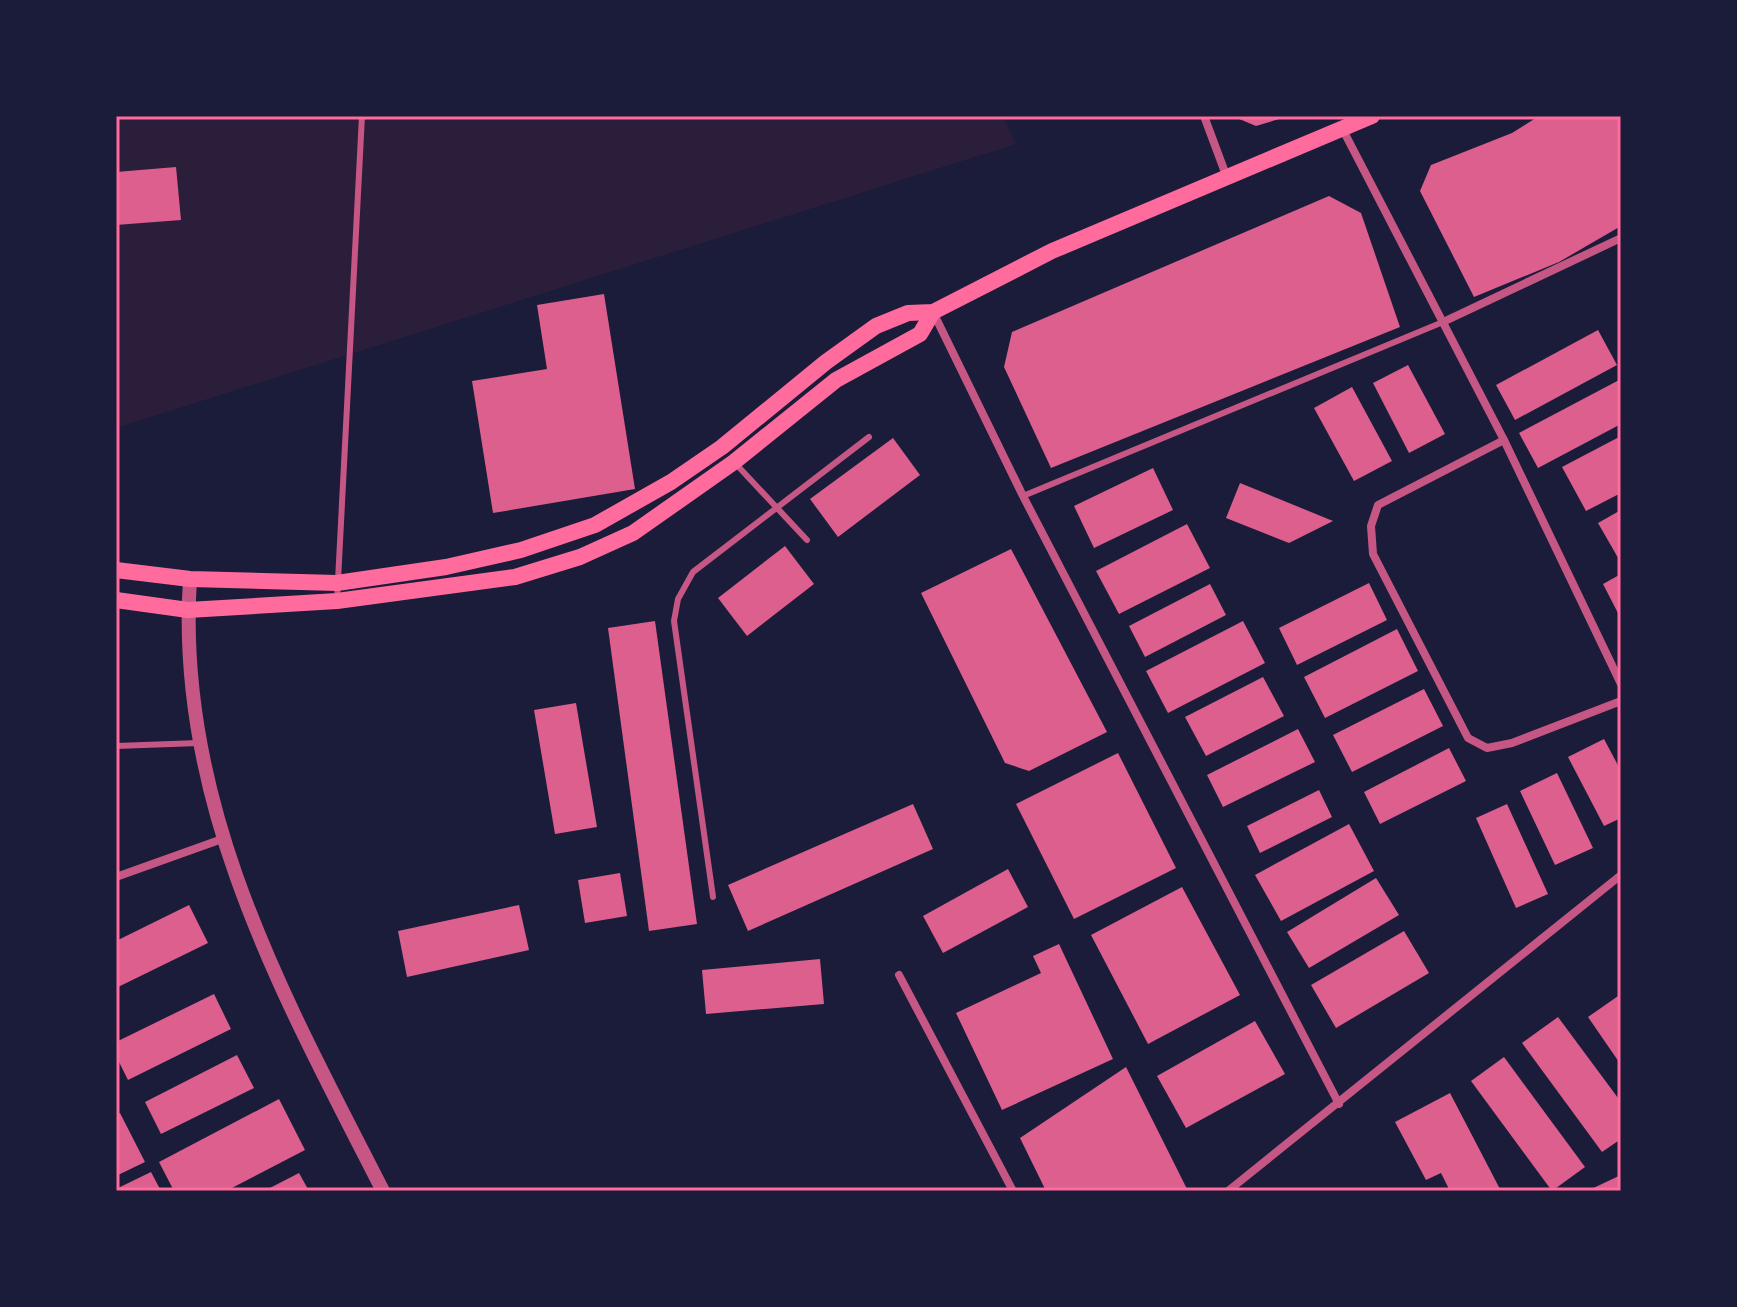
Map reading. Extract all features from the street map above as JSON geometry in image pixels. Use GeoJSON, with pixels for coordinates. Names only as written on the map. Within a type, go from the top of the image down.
{"type":"FeatureCollection","features":[{"type":"Feature","properties":{"kind":"main road"},"geometry":{"type":"LineString","coordinates":[[116,570],[190,579],[337,583],[461,564],[521,550],[595,525],[671,482],[722,447],[826,362],[876,326],[908,313],[933,312],[1052,251],[1372,116]]}},
{"type":"Feature","properties":{"kind":"main road"},"geometry":{"type":"LineString","coordinates":[[116,600],[188,610],[337,601],[515,577],[580,557],[633,533],[734,462],[836,380],[920,334],[933,312]]}},
{"type":"Feature","properties":{"kind":"street"},"geometry":{"type":"LineString","coordinates":[[1204,116],[1226,175]]}},
{"type":"Feature","properties":{"kind":"street"},"geometry":{"type":"LineString","coordinates":[[1343,130],[1504,440],[1621,684]]}},
{"type":"Feature","properties":{"kind":"street"},"geometry":{"type":"LineString","coordinates":[[1443,322],[1621,238]]}},
{"type":"Feature","properties":{"kind":"street"},"geometry":{"type":"LineString","coordinates":[[933,312],[1023,496],[1339,1104]]}},
{"type":"Feature","properties":{"kind":"street"},"geometry":{"type":"LineString","coordinates":[[1504,440],[1378,505],[1371,526],[1373,554],[1468,738],[1487,748],[1512,743],[1621,701]]}},
{"type":"Feature","properties":{"kind":"street"},"geometry":{"type":"LineString","coordinates":[[190,579],[188,660],[199,743],[225,838],[273,975],[383,1191]]}},
{"type":"Feature","properties":{"kind":"street"},"geometry":{"type":"LineString","coordinates":[[116,877],[225,838]]}},
{"type":"Feature","properties":{"kind":"street"},"geometry":{"type":"LineString","coordinates":[[1228,1191],[1621,875]]}},
{"type":"Feature","properties":{"kind":"street"},"geometry":{"type":"LineString","coordinates":[[899,975],[1013,1191]]}},
{"type":"Feature","properties":{"kind":"lane"},"geometry":{"type":"LineString","coordinates":[[337,601],[362,116]]}},
{"type":"Feature","properties":{"kind":"lane"},"geometry":{"type":"LineString","coordinates":[[1023,496],[1443,322]]}},
{"type":"Feature","properties":{"kind":"lane"},"geometry":{"type":"LineString","coordinates":[[713,897],[674,621],[678,599],[693,572],[869,437]]}},
{"type":"Feature","properties":{"kind":"lane"},"geometry":{"type":"LineString","coordinates":[[722,447],[775,509],[807,540]]}},
{"type":"Feature","properties":{"kind":"lane"},"geometry":{"type":"LineString","coordinates":[[116,746],[199,743]]}},
{"type":"Feature","properties":{"kind":"shaded area"},"geometry":{"type":"Polygon","coordinates":[[[116,116],[1003,116],[1016,144],[116,428],[116,116]]]}},
{"type":"Feature","properties":{"kind":"building"},"geometry":{"type":"Polygon","coordinates":[[[1232,116],[1278,116],[1279,119],[1256,126],[1232,116]]]}},
{"type":"Feature","properties":{"kind":"building"},"geometry":{"type":"Polygon","coordinates":[[[1539,116],[1621,116],[1621,226],[1559,262],[1474,297],[1420,191],[1431,165],[1512,133],[1539,116]]]}},
{"type":"Feature","properties":{"kind":"building"},"geometry":{"type":"Polygon","coordinates":[[[176,167],[181,220],[116,225],[116,172],[176,167]]]}},
{"type":"Feature","properties":{"kind":"building"},"geometry":{"type":"Polygon","coordinates":[[[1329,196],[1361,213],[1400,327],[1051,468],[1004,367],[1012,332],[1329,196]]]}},
{"type":"Feature","properties":{"kind":"building"},"geometry":{"type":"Polygon","coordinates":[[[604,294],[635,489],[493,513],[472,381],[547,369],[537,305],[604,294]]]}},
{"type":"Feature","properties":{"kind":"building"},"geometry":{"type":"Polygon","coordinates":[[[1598,330],[1617,365],[1515,420],[1496,385],[1598,330]]]}},
{"type":"Feature","properties":{"kind":"building"},"geometry":{"type":"Polygon","coordinates":[[[1408,365],[1445,434],[1409,453],[1373,383],[1408,365]]]}},
{"type":"Feature","properties":{"kind":"building"},"geometry":{"type":"Polygon","coordinates":[[[1621,379],[1621,424],[1538,468],[1519,433],[1621,379]]]}},
{"type":"Feature","properties":{"kind":"building"},"geometry":{"type":"Polygon","coordinates":[[[1352,387],[1392,461],[1354,481],[1314,408],[1352,387]]]}},
{"type":"Feature","properties":{"kind":"building"},"geometry":{"type":"Polygon","coordinates":[[[1621,436],[1621,493],[1586,511],[1562,467],[1621,436]]]}},
{"type":"Feature","properties":{"kind":"building"},"geometry":{"type":"Polygon","coordinates":[[[893,438],[920,475],[838,537],[810,499],[893,438]]]}},
{"type":"Feature","properties":{"kind":"building"},"geometry":{"type":"Polygon","coordinates":[[[1153,468],[1173,510],[1094,548],[1074,506],[1153,468]]]}},
{"type":"Feature","properties":{"kind":"building"},"geometry":{"type":"Polygon","coordinates":[[[1240,483],[1333,521],[1289,543],[1226,518],[1240,483]]]}},
{"type":"Feature","properties":{"kind":"building"},"geometry":{"type":"Polygon","coordinates":[[[1621,510],[1621,563],[1598,523],[1621,510]]]}},
{"type":"Feature","properties":{"kind":"building"},"geometry":{"type":"Polygon","coordinates":[[[1187,524],[1210,568],[1119,614],[1096,571],[1187,524]]]}},
{"type":"Feature","properties":{"kind":"building"},"geometry":{"type":"Polygon","coordinates":[[[785,546],[814,584],[747,636],[718,598],[785,546]]]}},
{"type":"Feature","properties":{"kind":"building"},"geometry":{"type":"Polygon","coordinates":[[[1011,549],[1107,732],[1029,771],[1005,763],[921,593],[1011,549]]]}},
{"type":"Feature","properties":{"kind":"building"},"geometry":{"type":"Polygon","coordinates":[[[1621,574],[1621,619],[1603,584],[1621,574]]]}},
{"type":"Feature","properties":{"kind":"building"},"geometry":{"type":"Polygon","coordinates":[[[1369,583],[1387,620],[1297,665],[1279,628],[1369,583]]]}},
{"type":"Feature","properties":{"kind":"building"},"geometry":{"type":"Polygon","coordinates":[[[1210,584],[1226,615],[1145,657],[1129,626],[1210,584]]]}},
{"type":"Feature","properties":{"kind":"building"},"geometry":{"type":"Polygon","coordinates":[[[655,621],[697,924],[649,931],[608,628],[655,621]]]}},
{"type":"Feature","properties":{"kind":"building"},"geometry":{"type":"Polygon","coordinates":[[[1243,621],[1265,663],[1168,713],[1146,671],[1243,621]]]}},
{"type":"Feature","properties":{"kind":"building"},"geometry":{"type":"Polygon","coordinates":[[[1397,629],[1418,671],[1325,718],[1304,677],[1397,629]]]}},
{"type":"Feature","properties":{"kind":"building"},"geometry":{"type":"Polygon","coordinates":[[[1263,677],[1284,716],[1206,756],[1185,717],[1263,677]]]}},
{"type":"Feature","properties":{"kind":"building"},"geometry":{"type":"Polygon","coordinates":[[[1424,689],[1443,726],[1352,772],[1333,735],[1424,689]]]}},
{"type":"Feature","properties":{"kind":"building"},"geometry":{"type":"Polygon","coordinates":[[[576,703],[597,827],[555,834],[534,710],[576,703]]]}},
{"type":"Feature","properties":{"kind":"building"},"geometry":{"type":"Polygon","coordinates":[[[1298,729],[1315,762],[1223,807],[1207,775],[1298,729]]]}},
{"type":"Feature","properties":{"kind":"building"},"geometry":{"type":"Polygon","coordinates":[[[1604,739],[1621,771],[1621,818],[1604,826],[1568,757],[1604,739]]]}},
{"type":"Feature","properties":{"kind":"building"},"geometry":{"type":"Polygon","coordinates":[[[1449,748],[1466,781],[1380,824],[1364,792],[1449,748]]]}},
{"type":"Feature","properties":{"kind":"building"},"geometry":{"type":"Polygon","coordinates":[[[1118,753],[1176,868],[1074,919],[1016,804],[1118,753]]]}},
{"type":"Feature","properties":{"kind":"building"},"geometry":{"type":"Polygon","coordinates":[[[1557,773],[1593,848],[1555,865],[1520,791],[1557,773]]]}},
{"type":"Feature","properties":{"kind":"building"},"geometry":{"type":"Polygon","coordinates":[[[1319,790],[1332,817],[1260,853],[1247,826],[1319,790]]]}},
{"type":"Feature","properties":{"kind":"building"},"geometry":{"type":"Polygon","coordinates":[[[913,804],[933,849],[748,931],[728,885],[913,804]]]}},
{"type":"Feature","properties":{"kind":"building"},"geometry":{"type":"Polygon","coordinates":[[[1507,804],[1548,894],[1516,908],[1476,818],[1507,804]]]}},
{"type":"Feature","properties":{"kind":"building"},"geometry":{"type":"Polygon","coordinates":[[[1349,824],[1374,871],[1281,921],[1255,875],[1349,824]]]}},
{"type":"Feature","properties":{"kind":"building"},"geometry":{"type":"Polygon","coordinates":[[[1008,869],[1028,907],[943,953],[923,916],[1008,869]]]}},
{"type":"Feature","properties":{"kind":"building"},"geometry":{"type":"Polygon","coordinates":[[[620,873],[627,916],[585,923],[578,880],[620,873]]]}},
{"type":"Feature","properties":{"kind":"building"},"geometry":{"type":"Polygon","coordinates":[[[1376,878],[1399,915],[1309,968],[1287,932],[1376,878]]]}},
{"type":"Feature","properties":{"kind":"building"},"geometry":{"type":"Polygon","coordinates":[[[1182,887],[1240,995],[1148,1044],[1091,935],[1182,887]]]}},
{"type":"Feature","properties":{"kind":"building"},"geometry":{"type":"Polygon","coordinates":[[[189,905],[208,943],[116,988],[116,941],[189,905]]]}},
{"type":"Feature","properties":{"kind":"building"},"geometry":{"type":"Polygon","coordinates":[[[519,905],[529,950],[407,977],[398,931],[519,905]]]}},
{"type":"Feature","properties":{"kind":"building"},"geometry":{"type":"Polygon","coordinates":[[[1404,931],[1429,973],[1336,1028],[1311,985],[1404,931]]]}},
{"type":"Feature","properties":{"kind":"building"},"geometry":{"type":"Polygon","coordinates":[[[1059,944],[1113,1059],[1002,1110],[956,1013],[1041,973],[1033,956],[1059,944]]]}},
{"type":"Feature","properties":{"kind":"building"},"geometry":{"type":"Polygon","coordinates":[[[820,959],[824,1004],[706,1014],[702,970],[820,959]]]}},
{"type":"Feature","properties":{"kind":"building"},"geometry":{"type":"Polygon","coordinates":[[[214,994],[231,1029],[128,1080],[116,1056],[116,1042],[214,994]]]}},
{"type":"Feature","properties":{"kind":"building"},"geometry":{"type":"Polygon","coordinates":[[[1621,994],[1621,1065],[1588,1017],[1621,994]]]}},
{"type":"Feature","properties":{"kind":"building"},"geometry":{"type":"Polygon","coordinates":[[[1558,1017],[1621,1102],[1621,1139],[1602,1152],[1522,1043],[1558,1017]]]}},
{"type":"Feature","properties":{"kind":"building"},"geometry":{"type":"Polygon","coordinates":[[[1255,1021],[1285,1074],[1186,1128],[1157,1076],[1255,1021]]]}},
{"type":"Feature","properties":{"kind":"building"},"geometry":{"type":"Polygon","coordinates":[[[237,1055],[254,1088],[161,1134],[145,1102],[237,1055]]]}},
{"type":"Feature","properties":{"kind":"building"},"geometry":{"type":"Polygon","coordinates":[[[1504,1057],[1585,1167],[1552,1191],[1471,1081],[1504,1057]]]}},
{"type":"Feature","properties":{"kind":"building"},"geometry":{"type":"Polygon","coordinates":[[[1126,1067],[1188,1191],[1046,1191],[1020,1138],[1126,1067]]]}},
{"type":"Feature","properties":{"kind":"building"},"geometry":{"type":"Polygon","coordinates":[[[1450,1093],[1501,1191],[1450,1191],[1441,1173],[1426,1180],[1395,1122],[1450,1093]]]}},
{"type":"Feature","properties":{"kind":"building"},"geometry":{"type":"Polygon","coordinates":[[[279,1099],[305,1150],[226,1191],[174,1191],[159,1162],[279,1099]]]}},
{"type":"Feature","properties":{"kind":"building"},"geometry":{"type":"Polygon","coordinates":[[[120,1113],[145,1162],[116,1176],[116,1115],[120,1113]]]}},
{"type":"Feature","properties":{"kind":"building"},"geometry":{"type":"Polygon","coordinates":[[[151,1172],[161,1191],[116,1191],[116,1189],[151,1172]]]}},
{"type":"Feature","properties":{"kind":"building"},"geometry":{"type":"Polygon","coordinates":[[[299,1173],[309,1191],[264,1191],[299,1173]]]}},
{"type":"Feature","properties":{"kind":"building"},"geometry":{"type":"Polygon","coordinates":[[[1621,1175],[1621,1191],[1587,1191],[1621,1175]]]}}]}
